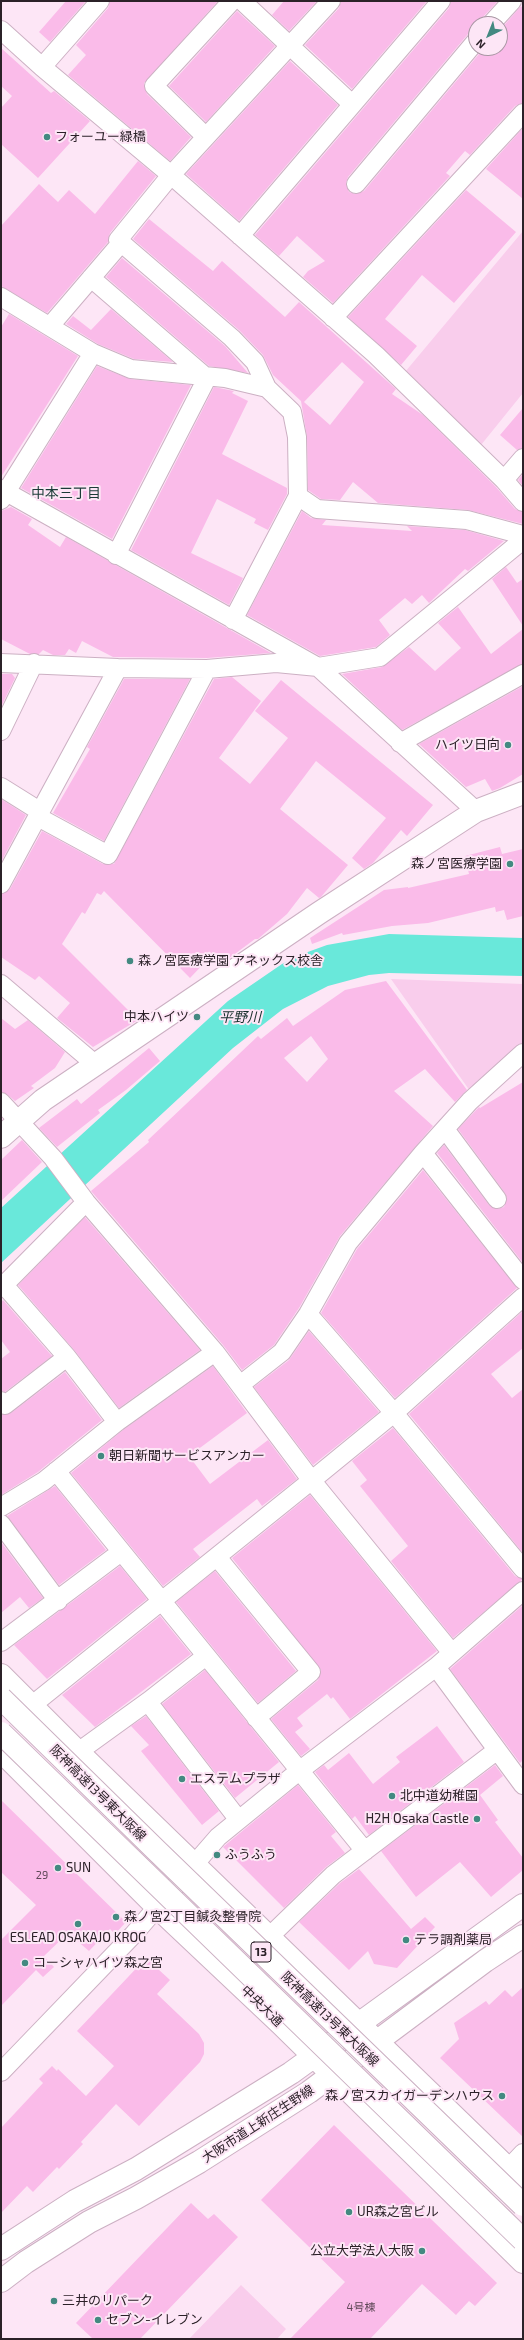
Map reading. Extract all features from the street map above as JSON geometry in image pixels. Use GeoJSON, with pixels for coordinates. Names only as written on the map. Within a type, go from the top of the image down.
{"type":"FeatureCollection","features":[{"type":"Feature","properties":{"kind":"main road"},"geometry":{"type":"LineString","coordinates":[[1,1137],[19,1120],[95,1064],[167,1018],[319,913],[476,811],[523,793]]}},
{"type":"Feature","properties":{"kind":"main road"},"geometry":{"type":"LineString","coordinates":[[1,1675],[78,1752],[270,1936],[515,2176]]}},
{"type":"Feature","properties":{"kind":"main road","name":"阪神高速13号東大阪線"},"geometry":{"type":"LineString","coordinates":[[1,1698],[161,1856],[523,2205]]}},
{"type":"Feature","properties":{"kind":"main road","name":"阪神高速13号東大阪線"},"geometry":{"type":"LineString","coordinates":[[1,1733],[523,2240]]}},
{"type":"Feature","properties":{"kind":"main road","name":"中央大通"},"geometry":{"type":"LineString","coordinates":[[1,1751],[157,1907],[523,2262]]}},
{"type":"Feature","properties":{"kind":"main road","name":"大阪市道上新庄生野線"},"geometry":{"type":"LineString","coordinates":[[1,2249],[75,2201],[143,2165],[314,2058],[375,2011],[523,1905]]}},
{"type":"Feature","properties":{"kind":"main road","name":"大阪市道上新庄生野線"},"geometry":{"type":"LineString","coordinates":[[2,2279],[89,2222],[136,2198],[199,2162],[332,2076],[377,2040],[485,1961],[523,1936]]}},
{"type":"Feature","properties":{"kind":"street"},"geometry":{"type":"LineString","coordinates":[[42,67],[100,1]]}},
{"type":"Feature","properties":{"kind":"street"},"geometry":{"type":"LineString","coordinates":[[206,137],[154,86],[232,1]]}},
{"type":"Feature","properties":{"kind":"street"},"geometry":{"type":"LineString","coordinates":[[242,1],[352,104]]}},
{"type":"Feature","properties":{"kind":"street"},"geometry":{"type":"LineString","coordinates":[[233,620],[298,496],[297,437],[292,412],[267,388],[255,362],[232,338],[118,240],[171,175],[331,1]]}},
{"type":"Feature","properties":{"kind":"street"},"geometry":{"type":"LineString","coordinates":[[240,236],[441,1]]}},
{"type":"Feature","properties":{"kind":"street"},"geometry":{"type":"LineString","coordinates":[[498,16],[512,1]]}},
{"type":"Feature","properties":{"kind":"street"},"geometry":{"type":"LineString","coordinates":[[5,40],[42,67],[171,175],[376,355],[504,480],[523,502]]}},
{"type":"Feature","properties":{"kind":"street"},"geometry":{"type":"LineString","coordinates":[[356,184],[468,51]]}},
{"type":"Feature","properties":{"kind":"street"},"geometry":{"type":"LineString","coordinates":[[334,318],[523,113]]}},
{"type":"Feature","properties":{"kind":"street"},"geometry":{"type":"LineString","coordinates":[[50,326],[121,243]]}},
{"type":"Feature","properties":{"kind":"street"},"geometry":{"type":"LineString","coordinates":[[91,278],[207,378]]}},
{"type":"Feature","properties":{"kind":"street"},"geometry":{"type":"LineString","coordinates":[[3,304],[50,326],[93,353],[131,369],[207,378],[225,378],[267,388]]}},
{"type":"Feature","properties":{"kind":"street"},"geometry":{"type":"LineString","coordinates":[[93,353],[3,494],[318,667],[476,811]]}},
{"type":"Feature","properties":{"kind":"street"},"geometry":{"type":"LineString","coordinates":[[116,555],[207,378]]}},
{"type":"Feature","properties":{"kind":"street"},"geometry":{"type":"LineString","coordinates":[[504,480],[523,458]]}},
{"type":"Feature","properties":{"kind":"street"},"geometry":{"type":"LineString","coordinates":[[298,496],[317,509],[467,520],[523,535]]}},
{"type":"Feature","properties":{"kind":"street"},"geometry":{"type":"LineString","coordinates":[[1,664],[207,669],[276,663],[318,667],[380,657],[523,540]]}},
{"type":"Feature","properties":{"kind":"street"},"geometry":{"type":"LineString","coordinates":[[1,731],[34,664]]}},
{"type":"Feature","properties":{"kind":"street"},"geometry":{"type":"LineString","coordinates":[[1,884],[118,668]]}},
{"type":"Feature","properties":{"kind":"street"},"geometry":{"type":"LineString","coordinates":[[1,787],[40,814],[108,855],[207,669]]}},
{"type":"Feature","properties":{"kind":"street"},"geometry":{"type":"LineString","coordinates":[[400,743],[523,674]]}},
{"type":"Feature","properties":{"kind":"street"},"geometry":{"type":"LineString","coordinates":[[1,984],[95,1064]]}},
{"type":"Feature","properties":{"kind":"street"},"geometry":{"type":"LineString","coordinates":[[240,1385],[282,1352],[308,1314],[348,1243],[423,1154],[470,1101],[516,1069],[523,1053]]}},
{"type":"Feature","properties":{"kind":"street"},"geometry":{"type":"LineString","coordinates":[[1,1102],[53,1158],[84,1199],[215,1352],[312,1480],[452,1653]]}},
{"type":"Feature","properties":{"kind":"street"},"geometry":{"type":"LineString","coordinates":[[445,1129],[497,1198]]}},
{"type":"Feature","properties":{"kind":"street"},"geometry":{"type":"LineString","coordinates":[[423,1154],[523,1280]]}},
{"type":"Feature","properties":{"kind":"street"},"geometry":{"type":"LineString","coordinates":[[84,1199],[3,1287],[67,1357],[117,1422]]}},
{"type":"Feature","properties":{"kind":"street"},"geometry":{"type":"LineString","coordinates":[[31,1706],[162,1602],[394,1413],[523,1297]]}},
{"type":"Feature","properties":{"kind":"street"},"geometry":{"type":"LineString","coordinates":[[308,1314],[394,1413],[523,1568]]}},
{"type":"Feature","properties":{"kind":"street"},"geometry":{"type":"LineString","coordinates":[[1,1507],[44,1481],[117,1422],[215,1352]]}},
{"type":"Feature","properties":{"kind":"street"},"geometry":{"type":"LineString","coordinates":[[1,1401],[5,1405],[67,1357]]}},
{"type":"Feature","properties":{"kind":"street"},"geometry":{"type":"LineString","coordinates":[[56,1471],[365,1851]]}},
{"type":"Feature","properties":{"kind":"street"},"geometry":{"type":"LineString","coordinates":[[1,1524],[58,1601]]}},
{"type":"Feature","properties":{"kind":"street"},"geometry":{"type":"LineString","coordinates":[[1,1642],[58,1601],[121,1552]]}},
{"type":"Feature","properties":{"kind":"street"},"geometry":{"type":"LineString","coordinates":[[217,1557],[311,1672],[256,1718]]}},
{"type":"Feature","properties":{"kind":"street"},"geometry":{"type":"LineString","coordinates":[[1,2072],[157,1907],[194,1864],[238,1819],[436,1667],[523,1591]]}},
{"type":"Feature","properties":{"kind":"street"},"geometry":{"type":"LineString","coordinates":[[78,1752],[148,1702],[206,1656]]}},
{"type":"Feature","properties":{"kind":"street"},"geometry":{"type":"LineString","coordinates":[[436,1667],[496,1751],[523,1785]]}},
{"type":"Feature","properties":{"kind":"street"},"geometry":{"type":"LineString","coordinates":[[148,1702],[238,1819]]}},
{"type":"Feature","properties":{"kind":"street"},"geometry":{"type":"LineString","coordinates":[[270,1936],[333,1875],[496,1751]]}},
{"type":"Feature","properties":{"kind":"street"},"geometry":{"type":"LineString","coordinates":[[515,2176],[523,2153]]}},
{"type":"Feature","properties":{"kind":"shaded area"},"geometry":{"type":"Polygon","coordinates":[[[523,231],[523,393],[481,445],[405,372],[523,231]]]}},
{"type":"Feature","properties":{"kind":"shaded area"},"geometry":{"type":"Polygon","coordinates":[[[391,979],[523,984],[523,1042],[470,1091],[391,979]]]}},
{"type":"Feature","properties":{"kind":"shaded area"},"geometry":{"type":"Polygon","coordinates":[[[241,2285],[286,2329],[277,2339],[189,2339],[241,2285]]]}},
{"type":"Feature","properties":{"kind":"water","name":"平野川"},"geometry":{"type":"Polygon","coordinates":[[[389,934],[523,938],[523,976],[389,973],[369,975],[328,986],[283,1009],[233,1048],[1,1263],[1,1208],[228,1001],[282,964],[305,953],[327,945],[389,934]]]}},
{"type":"Feature","properties":{"kind":"building"},"geometry":{"type":"Polygon","coordinates":[[[66,1],[86,1],[50,42],[39,32],[66,1]]]}},
{"type":"Feature","properties":{"kind":"building"},"geometry":{"type":"Polygon","coordinates":[[[110,1],[218,1],[144,83],[147,94],[191,137],[170,161],[68,75],[86,55],[76,45],[108,8],[110,1]]]}},
{"type":"Feature","properties":{"kind":"building"},"geometry":{"type":"Polygon","coordinates":[[[284,1],[317,1],[289,31],[272,15],[284,1]]]}},
{"type":"Feature","properties":{"kind":"building"},"geometry":{"type":"Polygon","coordinates":[[[341,1],[427,1],[352,89],[305,45],[339,8],[341,1]]]}},
{"type":"Feature","properties":{"kind":"building"},"geometry":{"type":"Polygon","coordinates":[[[451,1],[498,1],[484,16],[468,16],[468,34],[348,177],[346,183],[349,192],[355,194],[364,191],[477,56],[508,56],[508,21],[521,6],[523,9],[523,103],[515,106],[470,155],[465,151],[446,173],[450,176],[333,303],[303,277],[308,271],[325,261],[297,236],[279,256],[255,235],[449,8],[451,1]]]}},
{"type":"Feature","properties":{"kind":"building"},"geometry":{"type":"Polygon","coordinates":[[[237,11],[275,46],[206,122],[169,86],[237,11]]]}},
{"type":"Feature","properties":{"kind":"building"},"geometry":{"type":"Polygon","coordinates":[[[1,48],[51,93],[54,91],[90,121],[38,178],[1,144],[1,108],[12,96],[1,86],[1,48]]]}},
{"type":"Feature","properties":{"kind":"building"},"geometry":{"type":"Polygon","coordinates":[[[290,61],[338,105],[239,221],[186,174],[290,61]]]}},
{"type":"Feature","properties":{"kind":"building"},"geometry":{"type":"Polygon","coordinates":[[[523,128],[523,199],[486,169],[523,128]]]}},
{"type":"Feature","properties":{"kind":"building"},"geometry":{"type":"Polygon","coordinates":[[[138,161],[156,176],[110,233],[108,242],[47,313],[1,286],[1,226],[39,184],[58,202],[69,190],[95,214],[138,161]]]}},
{"type":"Feature","properties":{"kind":"building"},"geometry":{"type":"Polygon","coordinates":[[[466,190],[516,232],[454,303],[422,275],[385,319],[417,346],[401,365],[348,317],[466,190]]]}},
{"type":"Feature","properties":{"kind":"building"},"geometry":{"type":"Polygon","coordinates":[[[149,219],[213,271],[222,261],[285,317],[299,302],[396,389],[392,394],[423,415],[496,487],[515,509],[523,512],[523,524],[468,510],[378,503],[353,482],[340,500],[321,499],[308,490],[307,437],[301,401],[273,375],[263,355],[240,331],[133,239],[149,219]],[[342,362],[304,402],[330,425],[364,382],[342,362]]]}},
{"type":"Feature","properties":{"kind":"building"},"geometry":{"type":"Polygon","coordinates":[[[122,258],[225,346],[248,373],[209,366],[106,277],[122,258]]]}},
{"type":"Feature","properties":{"kind":"building"},"geometry":{"type":"Polygon","coordinates":[[[111,309],[173,362],[134,359],[98,344],[66,324],[73,316],[91,330],[111,309]]]}},
{"type":"Feature","properties":{"kind":"building"},"geometry":{"type":"Polygon","coordinates":[[[9,314],[78,356],[1,477],[1,327],[9,314]]]}},
{"type":"Feature","properties":{"kind":"building"},"geometry":{"type":"Polygon","coordinates":[[[97,366],[130,379],[191,385],[112,539],[21,488],[97,366]]]}},
{"type":"Feature","properties":{"kind":"building"},"geometry":{"type":"Polygon","coordinates":[[[214,387],[234,391],[232,393],[248,401],[222,454],[287,488],[287,494],[268,530],[254,523],[256,519],[217,499],[191,553],[243,578],[229,605],[131,550],[214,387]]]}},
{"type":"Feature","properties":{"kind":"building"},"geometry":{"type":"Polygon","coordinates":[[[523,408],[523,448],[517,450],[500,435],[523,408]]]}},
{"type":"Feature","properties":{"kind":"building"},"geometry":{"type":"Polygon","coordinates":[[[523,474],[523,486],[518,480],[523,474]]]}},
{"type":"Feature","properties":{"kind":"building"},"geometry":{"type":"Polygon","coordinates":[[[11,507],[32,519],[28,525],[60,547],[66,537],[271,653],[207,658],[113,657],[82,641],[76,653],[69,649],[65,655],[53,655],[43,650],[39,654],[30,654],[1,639],[1,511],[11,507]]]}},
{"type":"Feature","properties":{"kind":"building"},"geometry":{"type":"Polygon","coordinates":[[[302,511],[311,518],[326,520],[322,525],[412,531],[407,526],[465,530],[504,541],[468,571],[465,569],[429,603],[422,595],[412,604],[405,598],[379,620],[390,635],[376,647],[320,656],[247,615],[302,511]]]}},
{"type":"Feature","properties":{"kind":"building"},"geometry":{"type":"Polygon","coordinates":[[[506,567],[517,583],[523,579],[523,626],[492,579],[506,567]]]}},
{"type":"Feature","properties":{"kind":"building"},"geometry":{"type":"Polygon","coordinates":[[[458,607],[491,654],[523,629],[523,664],[402,730],[342,674],[382,667],[409,647],[435,671],[461,648],[438,623],[458,607]]]}},
{"type":"Feature","properties":{"kind":"building"},"geometry":{"type":"Polygon","coordinates":[[[1,674],[12,674],[15,678],[1,707],[1,674]]]}},
{"type":"Feature","properties":{"kind":"building"},"geometry":{"type":"Polygon","coordinates":[[[232,677],[261,701],[219,758],[250,784],[288,738],[255,711],[281,680],[433,805],[407,836],[401,830],[373,863],[364,869],[352,858],[386,818],[316,761],[280,809],[348,865],[321,897],[319,898],[307,888],[287,914],[258,939],[255,939],[220,965],[211,956],[190,978],[104,891],[101,895],[97,893],[85,914],[82,912],[62,944],[138,1020],[93,1047],[57,1018],[70,1003],[39,976],[35,980],[1,957],[1,894],[10,889],[42,831],[103,864],[114,864],[214,679],[232,677]]]}},
{"type":"Feature","properties":{"kind":"building"},"geometry":{"type":"Polygon","coordinates":[[[124,679],[190,679],[104,841],[53,813],[90,749],[87,747],[124,679]]]}},
{"type":"Feature","properties":{"kind":"building"},"geometry":{"type":"Polygon","coordinates":[[[523,686],[523,774],[500,788],[492,791],[485,779],[466,787],[419,744],[523,686]]]}},
{"type":"Feature","properties":{"kind":"building"},"geometry":{"type":"Polygon","coordinates":[[[1,799],[26,815],[1,862],[1,799]]]}},
{"type":"Feature","properties":{"kind":"building"},"geometry":{"type":"Polygon","coordinates":[[[500,847],[502,854],[523,849],[523,916],[507,920],[504,910],[496,912],[495,907],[428,923],[392,926],[343,935],[342,933],[312,944],[310,938],[384,890],[408,888],[469,874],[465,856],[500,847]]]}},
{"type":"Feature","properties":{"kind":"building"},"geometry":{"type":"Polygon","coordinates":[[[386,981],[467,1090],[455,1102],[425,1069],[394,1091],[433,1126],[340,1236],[299,1308],[274,1345],[242,1370],[223,1345],[91,1191],[149,1142],[148,1140],[258,1036],[261,1039],[287,1018],[293,1026],[345,990],[386,981]],[[311,1036],[284,1058],[307,1082],[328,1059],[311,1036]]]}},
{"type":"Feature","properties":{"kind":"building"},"geometry":{"type":"Polygon","coordinates":[[[1,1018],[15,1029],[28,1020],[65,1052],[55,1068],[31,1086],[34,1088],[15,1101],[8,1095],[1,1092],[1,1018]]]}},
{"type":"Feature","properties":{"kind":"building"},"geometry":{"type":"Polygon","coordinates":[[[149,1048],[160,1061],[126,1090],[98,1110],[100,1113],[57,1147],[39,1128],[77,1099],[81,1104],[149,1048]]]}},
{"type":"Feature","properties":{"kind":"building"},"geometry":{"type":"Polygon","coordinates":[[[523,1082],[523,1263],[437,1153],[444,1145],[489,1205],[498,1209],[504,1207],[507,1198],[505,1193],[458,1129],[479,1107],[480,1108],[523,1082]]]}},
{"type":"Feature","properties":{"kind":"building"},"geometry":{"type":"Polygon","coordinates":[[[22,1140],[42,1162],[1,1201],[1,1160],[22,1140]]]}},
{"type":"Feature","properties":{"kind":"building"},"geometry":{"type":"Polygon","coordinates":[[[423,1170],[517,1288],[395,1398],[321,1313],[357,1249],[423,1170]]]}},
{"type":"Feature","properties":{"kind":"building"},"geometry":{"type":"Polygon","coordinates":[[[85,1217],[200,1350],[119,1408],[75,1351],[18,1285],[85,1217]]]}},
{"type":"Feature","properties":{"kind":"building"},"geometry":{"type":"Polygon","coordinates":[[[3,1300],[52,1356],[5,1392],[1,1391],[1,1359],[10,1352],[1,1340],[1,1303],[3,1300]]]}},
{"type":"Feature","properties":{"kind":"building"},"geometry":{"type":"Polygon","coordinates":[[[523,1311],[523,1348],[491,1374],[512,1398],[523,1389],[523,1553],[409,1414],[523,1311]]]}},
{"type":"Feature","properties":{"kind":"building"},"geometry":{"type":"Polygon","coordinates":[[[309,1331],[379,1412],[313,1465],[254,1387],[289,1360],[309,1331]]]}},
{"type":"Feature","properties":{"kind":"building"},"geometry":{"type":"Polygon","coordinates":[[[213,1366],[247,1413],[189,1456],[210,1484],[268,1440],[297,1479],[262,1506],[257,1499],[193,1549],[200,1557],[163,1586],[71,1473],[123,1430],[213,1366]]]}},
{"type":"Feature","properties":{"kind":"building"},"geometry":{"type":"Polygon","coordinates":[[[65,1372],[102,1420],[38,1472],[1,1495],[1,1415],[11,1413],[65,1372]]]}},
{"type":"Feature","properties":{"kind":"building"},"geometry":{"type":"Polygon","coordinates":[[[393,1428],[515,1576],[523,1579],[453,1638],[391,1561],[408,1546],[360,1486],[367,1480],[352,1461],[393,1428]]]}},
{"type":"Feature","properties":{"kind":"building"},"geometry":{"type":"Polygon","coordinates":[[[55,1486],[106,1550],[59,1585],[7,1516],[55,1486]]]}},
{"type":"Feature","properties":{"kind":"building"},"geometry":{"type":"Polygon","coordinates":[[[310,1495],[437,1651],[350,1719],[333,1697],[331,1699],[327,1694],[297,1718],[303,1726],[295,1732],[310,1749],[301,1756],[271,1719],[318,1680],[321,1670],[232,1558],[310,1495]]]}},
{"type":"Feature","properties":{"kind":"building"},"geometry":{"type":"Polygon","coordinates":[[[1,1542],[43,1598],[29,1608],[20,1597],[1,1613],[1,1542]]]}},
{"type":"Feature","properties":{"kind":"building"},"geometry":{"type":"Polygon","coordinates":[[[120,1566],[147,1599],[47,1679],[14,1645],[120,1566]]]}},
{"type":"Feature","properties":{"kind":"building"},"geometry":{"type":"Polygon","coordinates":[[[215,1571],[296,1671],[258,1703],[176,1602],[215,1571]]]}},
{"type":"Feature","properties":{"kind":"building"},"geometry":{"type":"Polygon","coordinates":[[[523,1605],[523,1760],[520,1763],[450,1669],[523,1605]]]}},
{"type":"Feature","properties":{"kind":"building"},"geometry":{"type":"Polygon","coordinates":[[[160,1616],[191,1654],[95,1727],[62,1695],[160,1616]]]}},
{"type":"Feature","properties":{"kind":"building"},"geometry":{"type":"Polygon","coordinates":[[[205,1670],[279,1762],[235,1798],[162,1704],[205,1670]]]}},
{"type":"Feature","properties":{"kind":"building","name":"エステムプラザ"},"geometry":{"type":"Polygon","coordinates":[[[146,1716],[219,1811],[202,1825],[141,1751],[149,1745],[131,1726],[146,1716]]]}},
{"type":"Feature","properties":{"kind":"building"},"geometry":{"type":"Polygon","coordinates":[[[437,1726],[464,1762],[369,1835],[355,1816],[352,1819],[315,1772],[324,1765],[328,1770],[349,1753],[373,1784],[400,1762],[396,1757],[437,1726]]]}},
{"type":"Feature","properties":{"kind":"building"},"geometry":{"type":"Polygon","coordinates":[[[495,1765],[503,1776],[480,1795],[498,1820],[495,1822],[523,1858],[523,1870],[491,1897],[460,1862],[416,1897],[381,1851],[495,1765]]]}},
{"type":"Feature","properties":{"kind":"building"},"geometry":{"type":"Polygon","coordinates":[[[298,1785],[336,1832],[331,1836],[345,1853],[326,1867],[284,1908],[223,1847],[298,1785]]]}},
{"type":"Feature","properties":{"kind":"building"},"geometry":{"type":"Polygon","coordinates":[[[1,1800],[126,1922],[115,1934],[110,1929],[89,1951],[68,1933],[44,1956],[54,1967],[43,1977],[36,1970],[1,2006],[1,1940],[36,1905],[1,1872],[1,1800]]]}},
{"type":"Feature","properties":{"kind":"building"},"geometry":{"type":"Polygon","coordinates":[[[359,1869],[411,1929],[425,1917],[435,1927],[397,1968],[374,1964],[368,1951],[349,1970],[299,1922],[340,1883],[359,1869]]]}},
{"type":"Feature","properties":{"kind":"building"},"geometry":{"type":"Polygon","coordinates":[[[146,1958],[170,1980],[157,1994],[199,2034],[204,2043],[204,2054],[200,2062],[139,2126],[116,2104],[81,2142],[83,2144],[59,2169],[57,2167],[33,2192],[27,2186],[1,2213],[1,2128],[43,2083],[39,2079],[52,2066],[57,2071],[58,2069],[86,2096],[114,2066],[77,2031],[146,1958]]]}},
{"type":"Feature","properties":{"kind":"building","name":"森ノ宮スカイガーデンハウス"},"geometry":{"type":"Polygon","coordinates":[[[523,1987],[523,2137],[440,2058],[459,2039],[454,2023],[486,2001],[489,2005],[505,1990],[512,1997],[523,1987]]]}},
{"type":"Feature","properties":{"kind":"building","name":"UR森之宮ビル"},"geometry":{"type":"Polygon","coordinates":[[[334,2125],[497,2283],[475,2306],[469,2301],[456,2315],[422,2284],[370,2339],[290,2339],[345,2282],[261,2200],[334,2125]]]}},
{"type":"Feature","properties":{"kind":"building"},"geometry":{"type":"Polygon","coordinates":[[[191,2203],[208,2219],[214,2214],[238,2237],[140,2339],[93,2339],[76,2323],[191,2203]]]}},
{"type":"Feature","properties":{"kind":"place","name":"フォーユー緑橋"},"geometry":{"type":"Point","coordinates":[47,137]}},
{"type":"Feature","properties":{"kind":"place","name":"ハイツ日向"},"geometry":{"type":"Point","coordinates":[508,745]}},
{"type":"Feature","properties":{"kind":"place","name":"森ノ宮医療学園"},"geometry":{"type":"Point","coordinates":[510,864]}},
{"type":"Feature","properties":{"kind":"place","name":"森ノ宮医療学園 アネックス校舎"},"geometry":{"type":"Point","coordinates":[130,961]}},
{"type":"Feature","properties":{"kind":"place","name":"中本ハイツ"},"geometry":{"type":"Point","coordinates":[197,1017]}},
{"type":"Feature","properties":{"kind":"place","name":"朝日新聞サービスアンカー"},"geometry":{"type":"Point","coordinates":[101,1456]}},
{"type":"Feature","properties":{"kind":"place","name":"エステムプラザ"},"geometry":{"type":"Point","coordinates":[182,1779]}},
{"type":"Feature","properties":{"kind":"place","name":"北中道幼稚園"},"geometry":{"type":"Point","coordinates":[392,1796]}},
{"type":"Feature","properties":{"kind":"place","name":"H2H Osaka Castle"},"geometry":{"type":"Point","coordinates":[477,1819]}},
{"type":"Feature","properties":{"kind":"place","name":"ふうふう"},"geometry":{"type":"Point","coordinates":[217,1855]}},
{"type":"Feature","properties":{"kind":"place","name":"SUN"},"geometry":{"type":"Point","coordinates":[58,1868]}},
{"type":"Feature","properties":{"kind":"place","name":"森ノ宮2丁目鍼灸整骨院"},"geometry":{"type":"Point","coordinates":[116,1917]}},
{"type":"Feature","properties":{"kind":"place","name":"ESLEAD OSAKAJO KROG"},"geometry":{"type":"Point","coordinates":[78,1924]}},
{"type":"Feature","properties":{"kind":"place","name":"テラ調剤薬局"},"geometry":{"type":"Point","coordinates":[406,1940]}},
{"type":"Feature","properties":{"kind":"place","name":"コーシャハイツ森之宮"},"geometry":{"type":"Point","coordinates":[25,1963]}},
{"type":"Feature","properties":{"kind":"place","name":"森ノ宮スカイガーデンハウス"},"geometry":{"type":"Point","coordinates":[502,2096]}},
{"type":"Feature","properties":{"kind":"place","name":"UR森之宮ビル"},"geometry":{"type":"Point","coordinates":[349,2212]}},
{"type":"Feature","properties":{"kind":"place","name":"公立大学法人大阪"},"geometry":{"type":"Point","coordinates":[422,2251]}},
{"type":"Feature","properties":{"kind":"place","name":"三井のリパーク"},"geometry":{"type":"Point","coordinates":[54,2301]}},
{"type":"Feature","properties":{"kind":"place","name":"セブン-イレブン"},"geometry":{"type":"Point","coordinates":[98,2320]}},
{"type":"Feature","properties":{"kind":"district","name":"中本三丁目"},"geometry":{"type":"Point","coordinates":[66,493]}}]}
